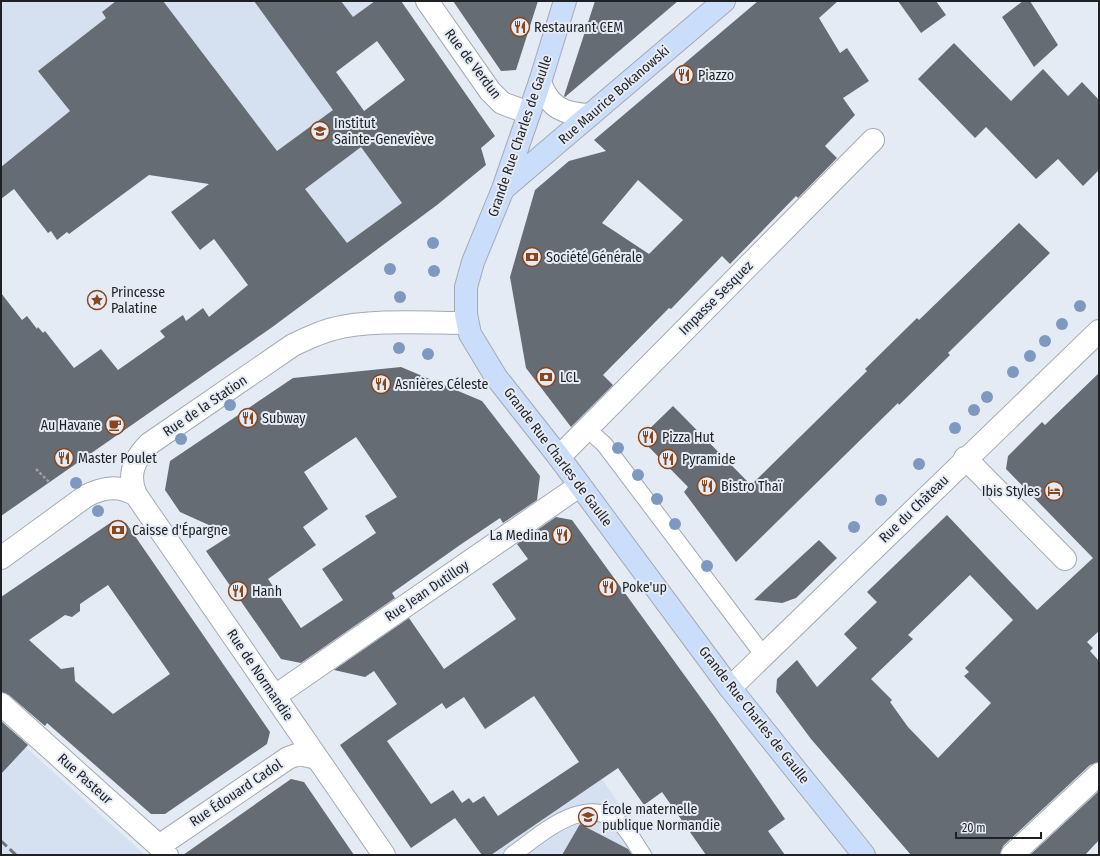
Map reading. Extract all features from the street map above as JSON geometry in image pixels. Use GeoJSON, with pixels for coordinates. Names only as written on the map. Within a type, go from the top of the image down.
{"type":"FeatureCollection","features":[{"type":"Feature","properties":{"kind":"main road","name":"Grande Rue Charles de Gaulle"},"geometry":{"type":"LineString","coordinates":[[565,1],[540,82],[503,189],[473,262],[466,287],[466,323],[475,342],[496,377],[559,457],[730,688],[864,855]]}},
{"type":"Feature","properties":{"kind":"main road","name":"Rue Maurice Bokanowski"},"geometry":{"type":"LineString","coordinates":[[503,189],[724,1]]}},
{"type":"Feature","properties":{"kind":"street","name":"Rue de Verdun"},"geometry":{"type":"LineString","coordinates":[[427,1],[490,91],[502,103],[529,113]]}},
{"type":"Feature","properties":{"kind":"street"},"geometry":{"type":"LineString","coordinates":[[540,82],[544,94],[552,104],[575,114],[590,115]]}},
{"type":"Feature","properties":{"kind":"street","name":"Impasse Sesquez"},"geometry":{"type":"LineString","coordinates":[[559,457],[873,140]]}},
{"type":"Feature","properties":{"kind":"street","name":"Rue de la Station"},"geometry":{"type":"LineString","coordinates":[[136,495],[132,486],[131,476],[133,467],[139,455],[149,444],[293,345],[332,329],[345,326],[466,323]]}},
{"type":"Feature","properties":{"kind":"street","name":"Rue du Château"},"geometry":{"type":"LineString","coordinates":[[730,688],[965,458],[1099,331]]}},
{"type":"Feature","properties":{"kind":"street"},"geometry":{"type":"LineString","coordinates":[[965,458],[1066,559]]}},
{"type":"Feature","properties":{"kind":"street","name":"Rue Jean Dutilloy"},"geometry":{"type":"LineString","coordinates":[[275,696],[579,486]]}},
{"type":"Feature","properties":{"kind":"street"},"geometry":{"type":"LineString","coordinates":[[1,558],[86,496],[96,491],[120,488],[136,495]]}},
{"type":"Feature","properties":{"kind":"street","name":"Rue de Normandie"},"geometry":{"type":"LineString","coordinates":[[136,495],[384,855]]}},
{"type":"Feature","properties":{"kind":"street","name":"Rue Pasteur"},"geometry":{"type":"LineString","coordinates":[[1,704],[163,850]]}},
{"type":"Feature","properties":{"kind":"street","name":"Rue Édouard Cadol"},"geometry":{"type":"LineString","coordinates":[[163,850],[288,758],[299,754],[317,758]]}},
{"type":"Feature","properties":{"kind":"street"},"geometry":{"type":"LineString","coordinates":[[1012,855],[1099,774]]}},
{"type":"Feature","properties":{"kind":"lane"},"geometry":{"type":"LineString","coordinates":[[587,429],[604,444],[764,656]]}},
{"type":"Feature","properties":{"kind":"lane"},"geometry":{"type":"LineString","coordinates":[[512,855],[563,820],[578,813],[592,812],[606,816],[619,823],[643,855]]}},
{"type":"Feature","properties":{"kind":"path"},"geometry":{"type":"LineString","coordinates":[[36,469],[48,482]]}},
{"type":"Feature","properties":{"kind":"shaded area","name":"Institut Sainte-Geneviève"},"geometry":{"type":"Polygon","coordinates":[[[1,1],[401,1],[412,16],[336,72],[435,206],[360,262],[173,30],[1,167],[1,1]]]}},
{"type":"Feature","properties":{"kind":"shaded area"},"geometry":{"type":"Polygon","coordinates":[[[1,725],[144,854],[145,855],[1,855],[1,725]]]}},
{"type":"Feature","properties":{"kind":"shaded area","name":"École maternelle publique Normandie"},"geometry":{"type":"Polygon","coordinates":[[[602,779],[654,855],[491,855],[602,779]]]}},
{"type":"Feature","properties":{"kind":"building"},"geometry":{"type":"Polygon","coordinates":[[[116,1],[163,1],[277,151],[333,110],[254,1],[341,1],[353,17],[375,1],[401,1],[495,136],[481,148],[486,165],[437,205],[271,328],[1,516],[1,293],[22,320],[27,316],[37,329],[38,327],[43,333],[45,331],[74,368],[101,349],[118,370],[165,337],[160,331],[183,315],[186,321],[203,308],[209,317],[248,285],[214,239],[200,250],[171,212],[209,184],[149,175],[69,234],[67,232],[57,240],[51,231],[48,233],[14,189],[1,199],[1,167],[70,111],[38,71],[106,18],[102,12],[116,1]],[[377,41],[336,72],[364,111],[405,80],[377,41]],[[361,147],[305,189],[347,243],[402,203],[361,147]]]}},
{"type":"Feature","properties":{"kind":"building"},"geometry":{"type":"Polygon","coordinates":[[[453,1],[538,1],[516,70],[501,71],[453,1]]]}},
{"type":"Feature","properties":{"kind":"building"},"geometry":{"type":"Polygon","coordinates":[[[595,1],[678,1],[565,97],[564,96],[595,1]]]}},
{"type":"Feature","properties":{"kind":"building"},"geometry":{"type":"Polygon","coordinates":[[[758,1],[838,1],[819,18],[840,53],[847,48],[869,81],[843,98],[855,115],[825,146],[837,158],[798,198],[796,196],[730,264],[722,256],[671,309],[669,308],[603,375],[613,385],[571,427],[526,368],[510,277],[535,190],[569,161],[606,151],[594,140],[758,1]],[[638,180],[602,223],[649,254],[683,220],[638,180]]]}},
{"type":"Feature","properties":{"kind":"building"},"geometry":{"type":"Polygon","coordinates":[[[898,1],[936,1],[946,15],[921,33],[898,1]]]}},
{"type":"Feature","properties":{"kind":"building"},"geometry":{"type":"Polygon","coordinates":[[[1023,1],[1030,1],[1058,45],[1034,67],[1002,17],[1023,1]]]}},
{"type":"Feature","properties":{"kind":"building"},"geometry":{"type":"Polygon","coordinates":[[[954,43],[1011,101],[1043,69],[1068,96],[1082,82],[1099,100],[1099,170],[1083,186],[1058,159],[1036,179],[986,127],[975,138],[918,79],[954,43]]]}},
{"type":"Feature","properties":{"kind":"building"},"geometry":{"type":"Polygon","coordinates":[[[1019,223],[1050,253],[948,353],[950,355],[899,405],[898,403],[736,562],[684,492],[688,487],[640,438],[673,406],[751,485],[867,371],[865,369],[917,318],[919,320],[1019,223]]]}},
{"type":"Feature","properties":{"kind":"building"},"geometry":{"type":"Polygon","coordinates":[[[401,367],[482,401],[540,476],[537,500],[503,523],[500,518],[460,545],[392,593],[395,598],[301,663],[281,659],[206,551],[231,535],[180,512],[165,490],[170,461],[293,378],[401,367]],[[356,437],[304,472],[328,509],[303,527],[316,545],[268,579],[301,628],[343,600],[322,569],[376,533],[365,516],[397,497],[356,437]]]}},
{"type":"Feature","properties":{"kind":"building"},"geometry":{"type":"Polygon","coordinates":[[[1099,373],[1099,631],[1087,642],[1093,648],[1090,651],[1099,661],[1099,762],[1090,765],[1003,846],[1000,855],[911,855],[811,739],[776,692],[777,679],[797,660],[817,687],[857,648],[844,634],[877,602],[867,592],[947,515],[1037,610],[1093,558],[1006,469],[1008,456],[1042,422],[1045,425],[1099,373]],[[970,575],[908,635],[913,639],[871,679],[892,700],[890,702],[908,727],[938,758],[991,703],[964,676],[969,672],[965,668],[1013,620],[970,575]]]}},
{"type":"Feature","properties":{"kind":"building"},"geometry":{"type":"Polygon","coordinates":[[[556,517],[572,520],[714,716],[785,819],[768,831],[785,855],[706,855],[662,792],[644,805],[618,768],[491,855],[482,855],[455,818],[411,848],[340,745],[397,704],[374,671],[365,677],[334,670],[409,618],[444,669],[516,619],[492,584],[528,559],[517,544],[556,517]],[[534,696],[485,729],[464,697],[446,709],[442,703],[387,741],[431,804],[453,790],[462,803],[469,798],[473,803],[484,796],[498,816],[579,762],[534,696]]]}},
{"type":"Feature","properties":{"kind":"building"},"geometry":{"type":"Polygon","coordinates":[[[113,521],[126,523],[270,732],[267,744],[165,814],[151,814],[47,723],[45,726],[9,695],[1,692],[1,597],[113,521]],[[108,585],[80,604],[80,611],[72,617],[65,615],[29,640],[61,669],[74,667],[75,681],[113,714],[170,674],[108,585]]]}},
{"type":"Feature","properties":{"kind":"building"},"geometry":{"type":"Polygon","coordinates":[[[819,540],[837,558],[796,598],[782,603],[754,600],[819,540]]]}},
{"type":"Feature","properties":{"kind":"building"},"geometry":{"type":"Polygon","coordinates":[[[1,721],[28,745],[1,774],[1,721]]]}},
{"type":"Feature","properties":{"kind":"building"},"geometry":{"type":"Polygon","coordinates":[[[291,779],[304,782],[354,855],[183,855],[291,779]]]}},
{"type":"Feature","properties":{"kind":"building"},"geometry":{"type":"Polygon","coordinates":[[[1099,791],[1099,840],[1085,855],[1030,855],[1099,791]]]}},
{"type":"Feature","properties":{"kind":"building"},"geometry":{"type":"Polygon","coordinates":[[[580,824],[628,849],[632,855],[562,855],[580,824]]]}},
{"type":"Feature","properties":{"kind":"railway"},"geometry":{"type":"LineString","coordinates":[[1,841],[16,855]]}},
{"type":"Feature","properties":{"kind":"place","name":"Restaurant CEM"},"geometry":{"type":"Point","coordinates":[520,27]}},
{"type":"Feature","properties":{"kind":"place","name":"Piazzo"},"geometry":{"type":"Point","coordinates":[684,75]}},
{"type":"Feature","properties":{"kind":"place","name":"Institut Sainte-Geneviève"},"geometry":{"type":"Point","coordinates":[320,131]}},
{"type":"Feature","properties":{"kind":"place","name":"Société Générale"},"geometry":{"type":"Point","coordinates":[532,257]}},
{"type":"Feature","properties":{"kind":"place","name":"Princesse Palatine"},"geometry":{"type":"Point","coordinates":[97,300]}},
{"type":"Feature","properties":{"kind":"place","name":"LCL"},"geometry":{"type":"Point","coordinates":[546,377]}},
{"type":"Feature","properties":{"kind":"place","name":"Asnières Céleste"},"geometry":{"type":"Point","coordinates":[381,384]}},
{"type":"Feature","properties":{"kind":"place","name":"Subway"},"geometry":{"type":"Point","coordinates":[248,418]}},
{"type":"Feature","properties":{"kind":"place","name":"Au Havane"},"geometry":{"type":"Point","coordinates":[115,425]}},
{"type":"Feature","properties":{"kind":"place","name":"Pizza Hut"},"geometry":{"type":"Point","coordinates":[648,437]}},
{"type":"Feature","properties":{"kind":"place","name":"Master Poulet"},"geometry":{"type":"Point","coordinates":[64,458]}},
{"type":"Feature","properties":{"kind":"place","name":"Pyramide"},"geometry":{"type":"Point","coordinates":[668,459]}},
{"type":"Feature","properties":{"kind":"place","name":"Bistro Thaï"},"geometry":{"type":"Point","coordinates":[707,486]}},
{"type":"Feature","properties":{"kind":"place","name":"Ibis Styles"},"geometry":{"type":"Point","coordinates":[1054,491]}},
{"type":"Feature","properties":{"kind":"place","name":"Caisse d'Épargne"},"geometry":{"type":"Point","coordinates":[118,530]}},
{"type":"Feature","properties":{"kind":"place","name":"La Medina"},"geometry":{"type":"Point","coordinates":[562,535]}},
{"type":"Feature","properties":{"kind":"place","name":"Poke'up"},"geometry":{"type":"Point","coordinates":[608,587]}},
{"type":"Feature","properties":{"kind":"place","name":"Hanh"},"geometry":{"type":"Point","coordinates":[238,591]}},
{"type":"Feature","properties":{"kind":"place","name":"École maternelle publique Normandie"},"geometry":{"type":"Point","coordinates":[588,817]}}]}
